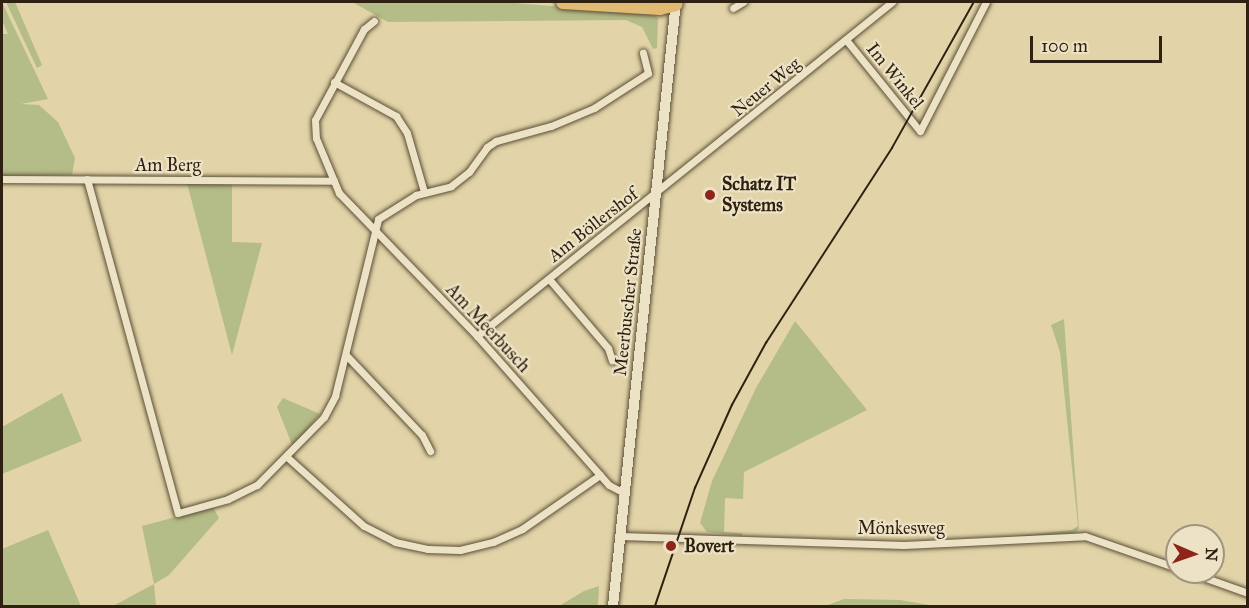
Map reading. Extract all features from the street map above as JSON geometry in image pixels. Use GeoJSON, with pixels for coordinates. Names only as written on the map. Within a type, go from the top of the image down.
{"type":"FeatureCollection","features":[{"type":"Feature","properties":{"kind":"highway"},"geometry":{"type":"LineString","coordinates":[[563,2],[660,8],[674,2]]}},
{"type":"Feature","properties":{"kind":"main road","name":"Meerbuscher Straße"},"geometry":{"type":"LineString","coordinates":[[613,606],[674,2]]}},
{"type":"Feature","properties":{"kind":"street"},"geometry":{"type":"LineString","coordinates":[[733,8],[743,2]]}},
{"type":"Feature","properties":{"kind":"street","name":"Neuer Weg"},"geometry":{"type":"LineString","coordinates":[[656,194],[847,41],[892,2]]}},
{"type":"Feature","properties":{"kind":"street","name":"Im Winkel"},"geometry":{"type":"LineString","coordinates":[[847,41],[920,130],[986,2]]}},
{"type":"Feature","properties":{"kind":"street","name":"Am Meerbusch"},"geometry":{"type":"LineString","coordinates":[[374,21],[364,29],[317,113],[314,126],[334,181],[346,201],[477,336],[600,475],[614,489],[624,493]]}},
{"type":"Feature","properties":{"kind":"street"},"geometry":{"type":"LineString","coordinates":[[87,179],[178,513],[228,499],[257,485],[324,417],[335,396],[346,356],[378,219],[424,192],[452,186],[463,178],[487,147],[496,141],[551,126],[594,108],[648,73],[643,53]]}},
{"type":"Feature","properties":{"kind":"street"},"geometry":{"type":"LineString","coordinates":[[334,82],[396,116],[407,133],[424,192]]}},
{"type":"Feature","properties":{"kind":"street","name":"Am Berg"},"geometry":{"type":"LineString","coordinates":[[2,179],[334,181]]}},
{"type":"Feature","properties":{"kind":"street","name":"Am Böllershof"},"geometry":{"type":"LineString","coordinates":[[477,336],[656,194]]}},
{"type":"Feature","properties":{"kind":"street","name":"Am Böllershof"},"geometry":{"type":"LineString","coordinates":[[549,279],[608,348],[612,360]]}},
{"type":"Feature","properties":{"kind":"street"},"geometry":{"type":"LineString","coordinates":[[346,356],[422,435],[430,451]]}},
{"type":"Feature","properties":{"kind":"street"},"geometry":{"type":"LineString","coordinates":[[287,457],[364,526],[395,542],[428,549],[460,550],[493,542],[522,528],[600,475]]}},
{"type":"Feature","properties":{"kind":"street","name":"Mönkesweg"},"geometry":{"type":"LineString","coordinates":[[620,536],[904,545],[1085,536],[1165,564]]}},
{"type":"Feature","properties":{"kind":"street"},"geometry":{"type":"LineString","coordinates":[[1224,584],[1248,592]]}},
{"type":"Feature","properties":{"kind":"green space"},"geometry":{"type":"Polygon","coordinates":[[[2,2],[48,99],[21,104],[39,105],[58,122],[75,158],[72,175],[2,176],[2,34],[8,34],[2,20],[2,2]]]}},
{"type":"Feature","properties":{"kind":"green space"},"geometry":{"type":"Polygon","coordinates":[[[6,2],[15,2],[42,65],[37,68],[6,2]]]}},
{"type":"Feature","properties":{"kind":"green space"},"geometry":{"type":"Polygon","coordinates":[[[352,2],[503,2],[652,14],[658,18],[657,48],[653,49],[642,27],[626,20],[388,22],[352,2]]]}},
{"type":"Feature","properties":{"kind":"green space"},"geometry":{"type":"Polygon","coordinates":[[[187,183],[232,183],[232,242],[262,243],[232,355],[187,183]]]}},
{"type":"Feature","properties":{"kind":"green space"},"geometry":{"type":"Polygon","coordinates":[[[1064,319],[1079,529],[1073,534],[983,539],[1072,530],[1078,526],[1060,352],[1051,325],[1064,319]]]}},
{"type":"Feature","properties":{"kind":"green space"},"geometry":{"type":"Polygon","coordinates":[[[795,321],[867,410],[744,472],[743,499],[725,498],[724,532],[742,533],[742,536],[707,532],[700,523],[712,481],[756,388],[795,321]]]}},
{"type":"Feature","properties":{"kind":"green space"},"geometry":{"type":"Polygon","coordinates":[[[62,393],[82,441],[2,474],[2,427],[62,393]]]}},
{"type":"Feature","properties":{"kind":"green space"},"geometry":{"type":"Polygon","coordinates":[[[283,398],[320,414],[293,447],[277,407],[283,398]]]}},
{"type":"Feature","properties":{"kind":"green space"},"geometry":{"type":"Polygon","coordinates":[[[213,507],[219,518],[169,575],[154,584],[142,526],[213,507]]]}},
{"type":"Feature","properties":{"kind":"green space"},"geometry":{"type":"Polygon","coordinates":[[[48,530],[81,606],[2,606],[2,549],[48,530]]]}},
{"type":"Feature","properties":{"kind":"green space"},"geometry":{"type":"Polygon","coordinates":[[[154,584],[156,606],[113,606],[154,584]]]}},
{"type":"Feature","properties":{"kind":"green space"},"geometry":{"type":"Polygon","coordinates":[[[599,586],[598,606],[559,606],[584,591],[599,586]]]}},
{"type":"Feature","properties":{"kind":"green space"},"geometry":{"type":"Polygon","coordinates":[[[844,599],[900,600],[935,606],[825,606],[844,599]]]}},
{"type":"Feature","properties":{"kind":"tram line"},"geometry":{"type":"LineString","coordinates":[[655,606],[695,488],[732,405],[766,343],[892,148],[974,2]]}},
{"type":"Feature","properties":{"kind":"place","name":"Schatz IT Systems"},"geometry":{"type":"Point","coordinates":[710,195]}},
{"type":"Feature","properties":{"kind":"place","name":"Bovert"},"geometry":{"type":"Point","coordinates":[671,546]}}]}
